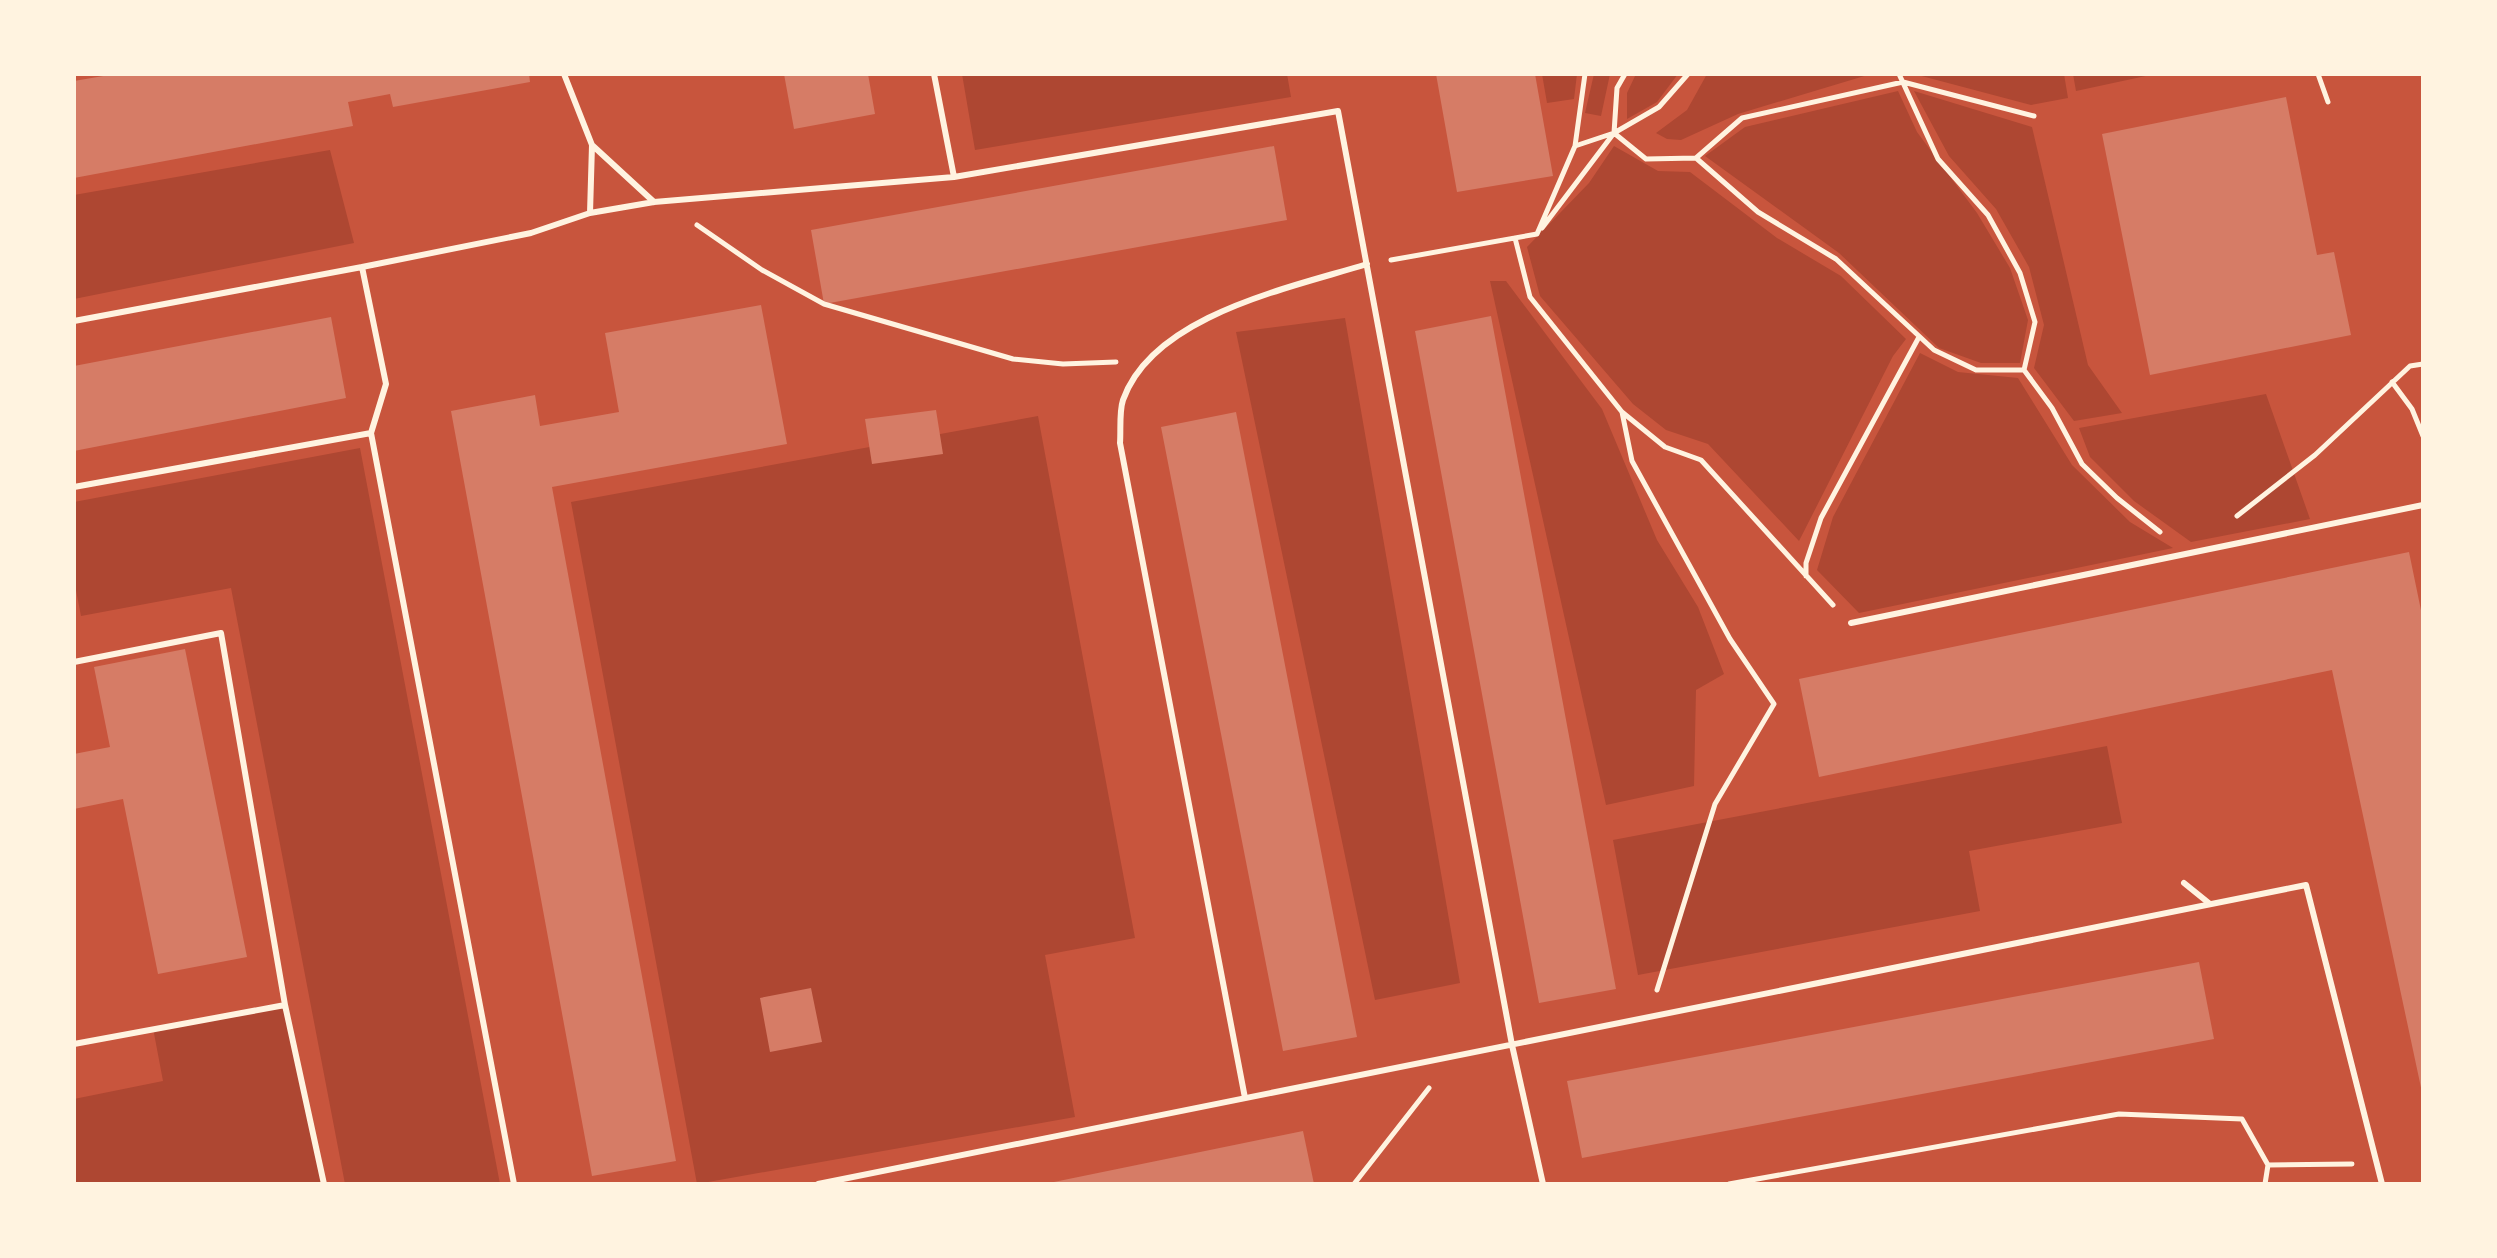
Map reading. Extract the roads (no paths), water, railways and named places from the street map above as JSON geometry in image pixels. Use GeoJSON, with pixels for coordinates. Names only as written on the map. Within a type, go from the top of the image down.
{"type":"FeatureCollection","features":[{"type":"Feature","properties":{"kind":"lane"},"geometry":{"type":"LineString","coordinates":[[564,74],[592,145],[590,213]]}},
{"type":"Feature","properties":{"kind":"lane"},"geometry":{"type":"LineString","coordinates":[[934,74],[954,177]]}},
{"type":"Feature","properties":{"kind":"lane"},"geometry":{"type":"LineString","coordinates":[[74,321],[531,233],[590,213],[654,202],[954,177],[1338,111],[1512,1045],[1543,1184]]}},
{"type":"Feature","properties":{"kind":"lane"},"geometry":{"type":"LineString","coordinates":[[592,145],[654,202]]}},
{"type":"Feature","properties":{"kind":"lane"},"geometry":{"type":"LineString","coordinates":[[1245,1098],[1120,443],[1122,402],[1137,373],[1170,340],[1240,303],[1367,264]]}},
{"type":"Feature","properties":{"kind":"lane"},"geometry":{"type":"LineString","coordinates":[[362,267],[386,384],[371,433],[514,1184]]}},
{"type":"Feature","properties":{"kind":"lane"},"geometry":{"type":"LineString","coordinates":[[74,487],[371,433]]}},
{"type":"Feature","properties":{"kind":"lane"},"geometry":{"type":"LineString","coordinates":[[1851,623],[2423,505]]}},
{"type":"Feature","properties":{"kind":"lane"},"geometry":{"type":"LineString","coordinates":[[74,662],[221,633],[285,1005],[324,1184]]}},
{"type":"Feature","properties":{"kind":"lane"},"geometry":{"type":"LineString","coordinates":[[2184,883],[2210,904]]}},
{"type":"Feature","properties":{"kind":"lane"},"geometry":{"type":"LineString","coordinates":[[818,1184],[2306,885],[2382,1184]]}},
{"type":"Feature","properties":{"kind":"lane"},"geometry":{"type":"LineString","coordinates":[[74,1044],[285,1005]]}}]}
